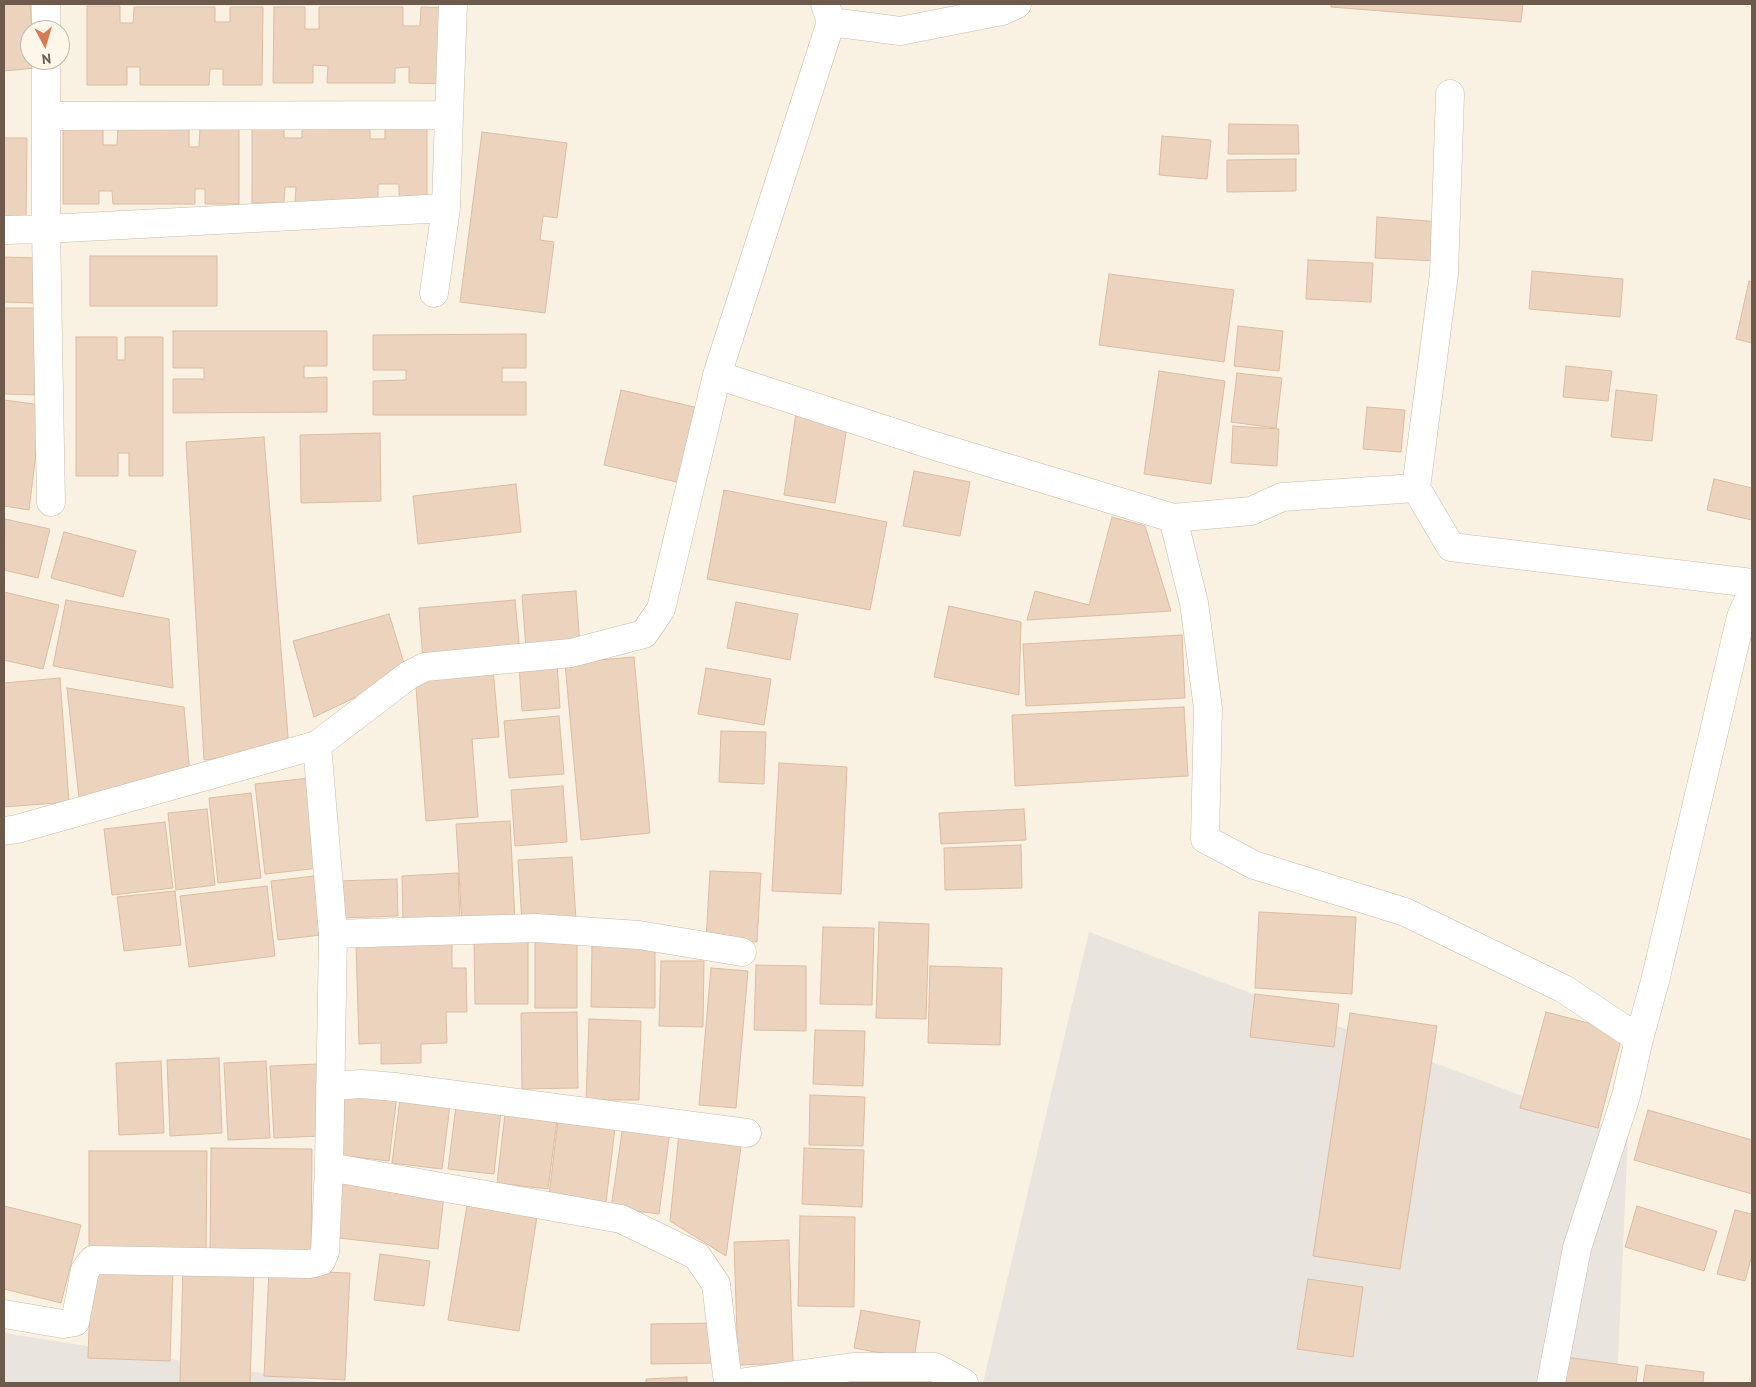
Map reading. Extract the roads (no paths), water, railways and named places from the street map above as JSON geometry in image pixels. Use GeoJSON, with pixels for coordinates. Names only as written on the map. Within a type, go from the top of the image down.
{"type":"FeatureCollection","features":[{"type":"Feature","properties":{"kind":"street"},"geometry":{"type":"LineString","coordinates":[[46,4],[46,20]]}},
{"type":"Feature","properties":{"kind":"street"},"geometry":{"type":"LineString","coordinates":[[434,293],[446,208],[453,4]]}},
{"type":"Feature","properties":{"kind":"street"},"geometry":{"type":"LineString","coordinates":[[4,831],[17,829],[317,745],[409,675],[425,667],[571,653],[644,634],[661,609],[717,375],[828,13],[900,31],[1002,11],[1017,4]]}},
{"type":"Feature","properties":{"kind":"street"},"geometry":{"type":"LineString","coordinates":[[46,70],[46,229],[51,502]]}},
{"type":"Feature","properties":{"kind":"street"},"geometry":{"type":"LineString","coordinates":[[1450,94],[1444,274],[1416,488],[1451,547],[1752,583]]}},
{"type":"Feature","properties":{"kind":"street"},"geometry":{"type":"LineString","coordinates":[[46,116],[449,115]]}},
{"type":"Feature","properties":{"kind":"street"},"geometry":{"type":"LineString","coordinates":[[4,230],[446,208]]}},
{"type":"Feature","properties":{"kind":"street"},"geometry":{"type":"LineString","coordinates":[[717,375],[944,448],[1172,518],[1251,511],[1282,497],[1416,488]]}},
{"type":"Feature","properties":{"kind":"street"},"geometry":{"type":"LineString","coordinates":[[1172,518],[1194,603],[1208,708],[1205,839],[1254,865],[1405,912],[1564,989],[1639,1038]]}},
{"type":"Feature","properties":{"kind":"street"},"geometry":{"type":"LineString","coordinates":[[1551,1383],[1577,1248],[1626,1096],[1741,617],[1752,592]]}},
{"type":"Feature","properties":{"kind":"street"},"geometry":{"type":"LineString","coordinates":[[4,1314],[63,1324],[75,1322],[86,1270],[94,1260],[310,1264],[322,1261],[325,1252],[329,1166],[333,934],[317,745]]}},
{"type":"Feature","properties":{"kind":"street"},"geometry":{"type":"LineString","coordinates":[[333,934],[536,928],[639,935],[742,952]]}},
{"type":"Feature","properties":{"kind":"street"},"geometry":{"type":"LineString","coordinates":[[330,1086],[362,1084],[395,1087],[747,1133]]}},
{"type":"Feature","properties":{"kind":"street"},"geometry":{"type":"LineString","coordinates":[[329,1166],[620,1219],[697,1256],[716,1284],[728,1383]]}},
{"type":"Feature","properties":{"kind":"street"},"geometry":{"type":"LineString","coordinates":[[738,1383],[853,1367],[935,1367],[964,1383]]}}]}
